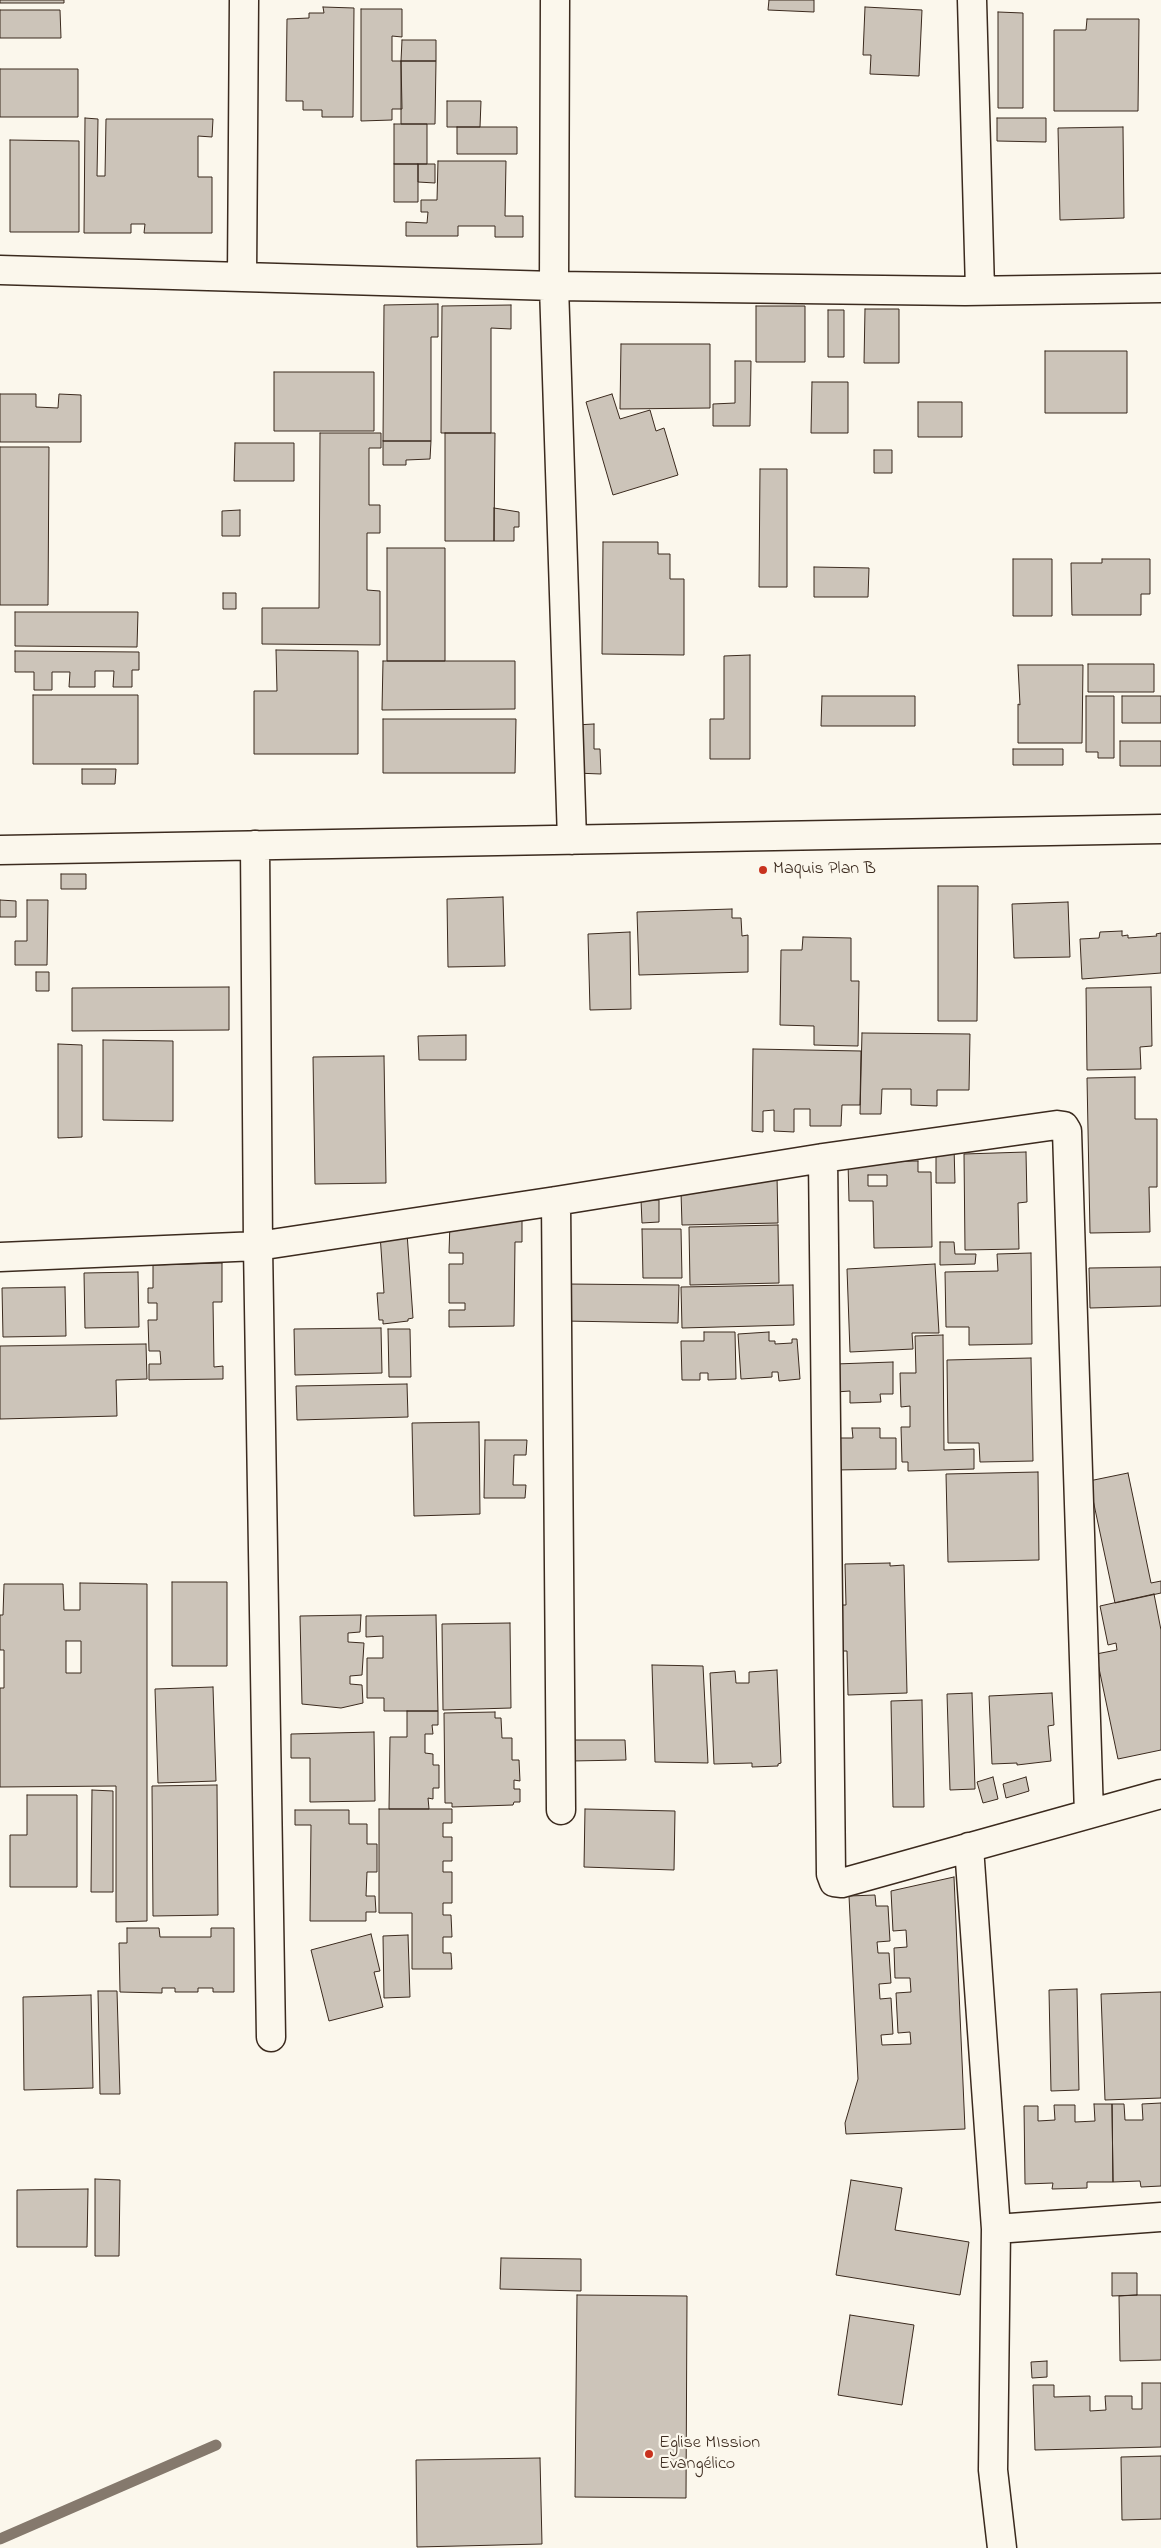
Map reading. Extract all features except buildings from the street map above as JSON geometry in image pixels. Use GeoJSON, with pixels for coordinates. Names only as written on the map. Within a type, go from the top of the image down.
{"type":"FeatureCollection","features":[{"type":"Feature","properties":{"kind":"street"},"geometry":{"type":"LineString","coordinates":[[242,277],[244,0]]}},
{"type":"Feature","properties":{"kind":"street"},"geometry":{"type":"LineString","coordinates":[[555,0],[554,286],[572,840]]}},
{"type":"Feature","properties":{"kind":"street"},"geometry":{"type":"LineString","coordinates":[[972,0],[980,290]]}},
{"type":"Feature","properties":{"kind":"street"},"geometry":{"type":"LineString","coordinates":[[0,270],[554,286],[980,290],[1161,288]]}},
{"type":"Feature","properties":{"kind":"street"},"geometry":{"type":"LineString","coordinates":[[0,850],[1161,829]]}},
{"type":"Feature","properties":{"kind":"street"},"geometry":{"type":"LineString","coordinates":[[255,845],[258,1246],[271,2037]]}},
{"type":"Feature","properties":{"kind":"street"},"geometry":{"type":"LineString","coordinates":[[0,1257],[258,1246],[556,1202],[822,1158],[1057,1125],[1064,1126],[1067,1131],[1089,1814]]}},
{"type":"Feature","properties":{"kind":"street"},"geometry":{"type":"LineString","coordinates":[[822,1158],[831,1874],[834,1882],[842,1883],[1161,1794]]}},
{"type":"Feature","properties":{"kind":"street"},"geometry":{"type":"LineString","coordinates":[[556,1202],[561,1810]]}},
{"type":"Feature","properties":{"kind":"street"},"geometry":{"type":"LineString","coordinates":[[969,1848],[996,2228],[993,2470],[1002,2548]]}},
{"type":"Feature","properties":{"kind":"street"},"geometry":{"type":"LineString","coordinates":[[996,2228],[1161,2217]]}},
{"type":"Feature","properties":{"kind":"waterway"},"geometry":{"type":"LineString","coordinates":[[0,2539],[216,2445]]}},
{"type":"Feature","properties":{"kind":"place","name":"Maquis Plan B"},"geometry":{"type":"Point","coordinates":[763,870]}},
{"type":"Feature","properties":{"kind":"place","name":"Eglise MIssion Evangélico"},"geometry":{"type":"Point","coordinates":[649,2454]}}]}
